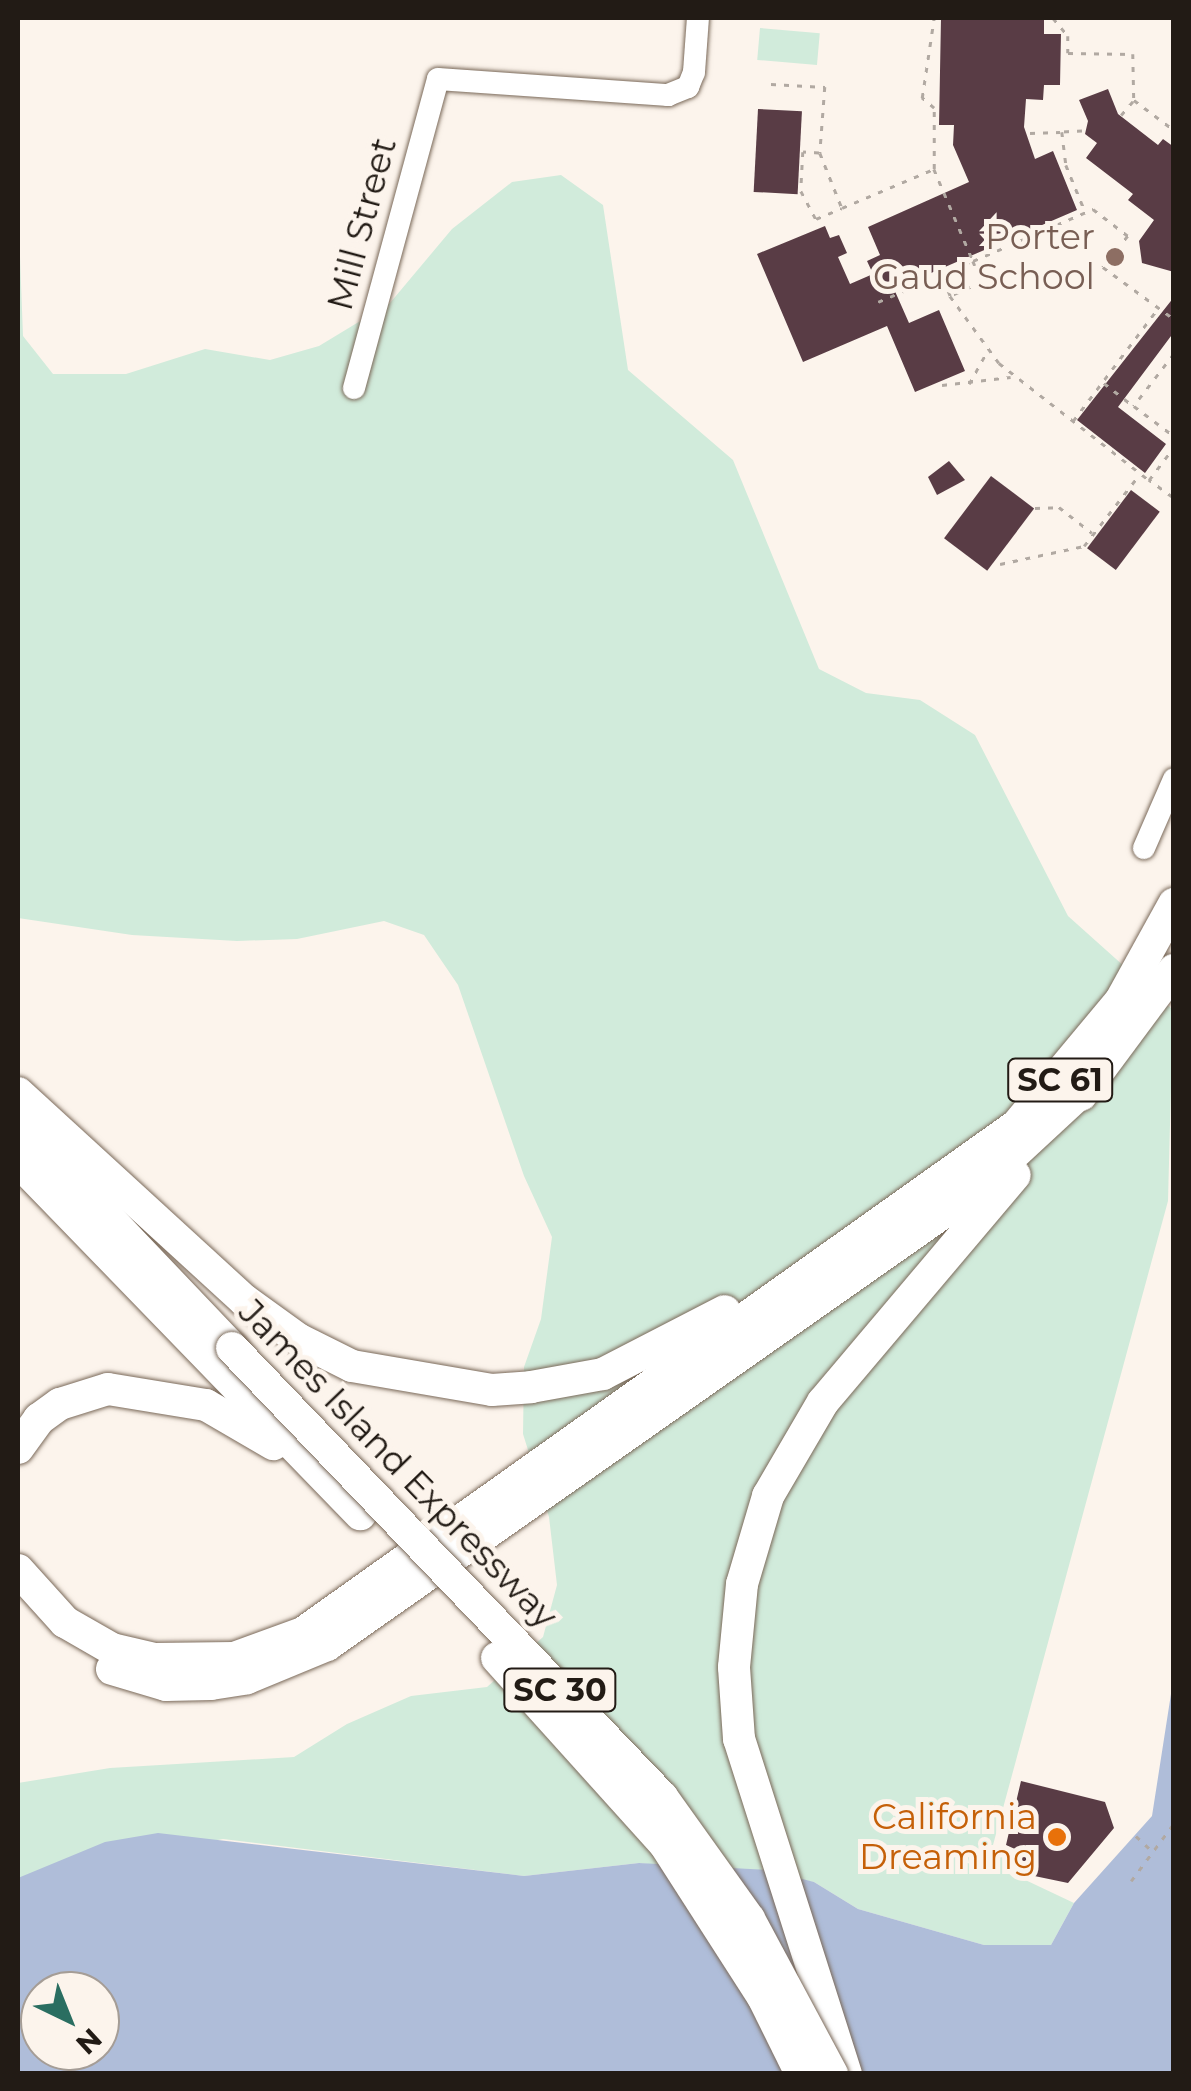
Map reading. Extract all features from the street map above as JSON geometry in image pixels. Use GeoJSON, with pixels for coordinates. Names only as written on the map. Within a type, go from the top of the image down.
{"type":"FeatureCollection","features":[{"type":"Feature","properties":{"kind":"highway","name":"SC 61"},"geometry":{"type":"LineString","coordinates":[[1094,1080],[1163,970],[1174,904]]}},
{"type":"Feature","properties":{"kind":"highway","name":"SC 61"},"geometry":{"type":"LineString","coordinates":[[952,1176],[1017,1124],[1163,970]]}},
{"type":"Feature","properties":{"kind":"highway"},"geometry":{"type":"LineString","coordinates":[[18,1606],[78,1652],[122,1674],[166,1684],[247,1678],[326,1646],[974,1191],[1094,1080]]}},
{"type":"Feature","properties":{"kind":"highway"},"geometry":{"type":"LineString","coordinates":[[846,2074],[739,1739],[736,1621],[753,1536],[792,1448],[823,1402],[1094,1080]]}},
{"type":"Feature","properties":{"kind":"highway"},"geometry":{"type":"LineString","coordinates":[[18,1093],[244,1300],[298,1339],[352,1366],[492,1390],[603,1374],[638,1359],[952,1176]]}},
{"type":"Feature","properties":{"kind":"highway","name":"James Island Expressway"},"geometry":{"type":"LineString","coordinates":[[18,1123],[662,1797],[749,1919],[832,2074]]}},
{"type":"Feature","properties":{"kind":"highway","name":"James Island Expressway"},"geometry":{"type":"LineString","coordinates":[[18,1161],[587,1753],[666,1846],[764,1996],[801,2074]]}},
{"type":"Feature","properties":{"kind":"highway"},"geometry":{"type":"LineString","coordinates":[[18,1570],[65,1622],[112,1649],[190,1659],[234,1658],[270,1648],[303,1633],[952,1176]]}},
{"type":"Feature","properties":{"kind":"highway"},"geometry":{"type":"LineString","coordinates":[[18,1448],[39,1419],[83,1394],[108,1389],[178,1396],[248,1424],[360,1514]]}},
{"type":"Feature","properties":{"kind":"street","name":"Mill Street"},"geometry":{"type":"LineString","coordinates":[[354,388],[438,79],[668,95],[688,87],[694,72],[698,18]]}},
{"type":"Feature","properties":{"kind":"street"},"geometry":{"type":"LineString","coordinates":[[1144,848],[1174,778]]}},
{"type":"Feature","properties":{"kind":"path"},"geometry":{"type":"LineString","coordinates":[[934,18],[922,98],[934,108],[934,169],[982,282],[950,296]]}},
{"type":"Feature","properties":{"kind":"path"},"geometry":{"type":"LineString","coordinates":[[1053,18],[1068,36],[1068,53],[1133,54],[1134,100],[1121,115]]}},
{"type":"Feature","properties":{"kind":"path"},"geometry":{"type":"LineString","coordinates":[[771,84],[825,87],[820,153],[842,208]]}},
{"type":"Feature","properties":{"kind":"path"},"geometry":{"type":"LineString","coordinates":[[1134,100],[1174,130]]}},
{"type":"Feature","properties":{"kind":"path"},"geometry":{"type":"LineString","coordinates":[[1030,133],[1082,131]]}},
{"type":"Feature","properties":{"kind":"path"},"geometry":{"type":"LineString","coordinates":[[1062,132],[1066,165],[1086,212]]}},
{"type":"Feature","properties":{"kind":"path"},"geometry":{"type":"LineString","coordinates":[[820,153],[803,152],[801,191],[816,219],[934,169]]}},
{"type":"Feature","properties":{"kind":"path"},"geometry":{"type":"LineString","coordinates":[[878,302],[1093,209],[1128,236],[1103,267],[1174,320]]}},
{"type":"Feature","properties":{"kind":"path"},"geometry":{"type":"LineString","coordinates":[[941,275],[950,296],[988,350],[1014,376],[1172,497]]}},
{"type":"Feature","properties":{"kind":"path"},"geometry":{"type":"LineString","coordinates":[[1072,422],[1158,308]]}},
{"type":"Feature","properties":{"kind":"path"},"geometry":{"type":"LineString","coordinates":[[968,385],[988,350]]}},
{"type":"Feature","properties":{"kind":"path"},"geometry":{"type":"LineString","coordinates":[[1134,406],[1174,354]]}},
{"type":"Feature","properties":{"kind":"path"},"geometry":{"type":"LineString","coordinates":[[942,385],[968,385],[1014,376]]}},
{"type":"Feature","properties":{"kind":"path"},"geometry":{"type":"LineString","coordinates":[[1102,382],[1174,436]]}},
{"type":"Feature","properties":{"kind":"path"},"geometry":{"type":"LineString","coordinates":[[1168,432],[1174,424]]}},
{"type":"Feature","properties":{"kind":"path"},"geometry":{"type":"LineString","coordinates":[[1149,480],[1174,448]]}},
{"type":"Feature","properties":{"kind":"path"},"geometry":{"type":"LineString","coordinates":[[1000,564],[1084,546],[1140,474]]}},
{"type":"Feature","properties":{"kind":"path"},"geometry":{"type":"LineString","coordinates":[[1035,508],[1059,507],[1094,534]]}},
{"type":"Feature","properties":{"kind":"path"},"geometry":{"type":"LineString","coordinates":[[1131,1881],[1155,1854],[1174,1823]]}},
{"type":"Feature","properties":{"kind":"path"},"geometry":{"type":"LineString","coordinates":[[1136,1836],[1155,1854]]}},
{"type":"Feature","properties":{"kind":"green space"},"geometry":{"type":"Polygon","coordinates":[[[760,28],[820,33],[817,65],[757,60],[760,28]]]}},
{"type":"Feature","properties":{"kind":"green space"},"geometry":{"type":"Polygon","coordinates":[[[561,175],[603,205],[628,370],[733,460],[819,669],[866,693],[920,700],[975,735],[1068,916],[1173,1010],[1168,1201],[993,1845],[1019,1877],[1074,1903],[1051,1945],[984,1945],[858,1909],[814,1882],[639,1863],[524,1876],[223,1839],[18,1878],[18,1783],[110,1768],[294,1757],[347,1724],[411,1696],[487,1687],[543,1637],[557,1585],[549,1517],[523,1434],[524,1367],[541,1319],[552,1237],[524,1176],[458,985],[424,935],[384,921],[297,939],[237,941],[132,935],[18,918],[18,203],[23,336],[53,374],[126,374],[205,349],[270,360],[319,346],[390,303],[452,229],[512,182],[561,175]]]}},
{"type":"Feature","properties":{"kind":"water"},"geometry":{"type":"Polygon","coordinates":[[[1173,1681],[1173,2073],[18,2074],[18,1878],[105,1842],[158,1833],[524,1876],[639,1863],[768,1870],[814,1882],[858,1909],[984,1945],[1051,1945],[1074,1903],[1152,1816],[1173,1681]]]}},
{"type":"Feature","properties":{"kind":"building"},"geometry":{"type":"Polygon","coordinates":[[[941,18],[1044,20],[1044,34],[1061,34],[1060,85],[1044,85],[1043,100],[1026,99],[1024,127],[1035,159],[1053,151],[1077,210],[894,289],[909,323],[939,310],[965,371],[915,392],[887,326],[803,362],[757,254],[825,226],[830,238],[839,235],[847,253],[838,257],[850,284],[873,274],[867,261],[880,255],[868,227],[969,182],[953,145],[954,125],[939,125],[941,18]]]}},
{"type":"Feature","properties":{"kind":"building"},"geometry":{"type":"Polygon","coordinates":[[[1108,89],[1118,114],[1158,145],[1163,139],[1174,147],[1174,272],[1142,263],[1139,241],[1154,220],[1128,200],[1133,194],[1086,158],[1097,143],[1085,134],[1088,121],[1079,100],[1108,89]]]}},
{"type":"Feature","properties":{"kind":"building"},"geometry":{"type":"Polygon","coordinates":[[[758,109],[802,111],[798,194],[754,192],[758,109]]]}},
{"type":"Feature","properties":{"kind":"building"},"geometry":{"type":"Polygon","coordinates":[[[1174,297],[1174,332],[1118,407],[1166,444],[1145,473],[1077,420],[1174,297]]]}},
{"type":"Feature","properties":{"kind":"building"},"geometry":{"type":"Polygon","coordinates":[[[949,461],[965,480],[937,495],[928,477],[949,461]]]}},
{"type":"Feature","properties":{"kind":"building"},"geometry":{"type":"Polygon","coordinates":[[[991,476],[1034,508],[987,571],[944,538],[991,476]]]}},
{"type":"Feature","properties":{"kind":"building"},"geometry":{"type":"Polygon","coordinates":[[[1131,490],[1160,512],[1116,570],[1087,548],[1131,490]]]}},
{"type":"Feature","properties":{"kind":"building","name":"California Dreaming"},"geometry":{"type":"Polygon","coordinates":[[[1021,1781],[1105,1802],[1114,1828],[1068,1883],[1020,1873],[1015,1849],[1006,1845],[1021,1781]]]}},
{"type":"Feature","properties":{"kind":"place","name":"Porter Gaud School"},"geometry":{"type":"Point","coordinates":[1115,257]}},
{"type":"Feature","properties":{"kind":"place","name":"California Dreaming"},"geometry":{"type":"Point","coordinates":[1057,1837]}}]}
